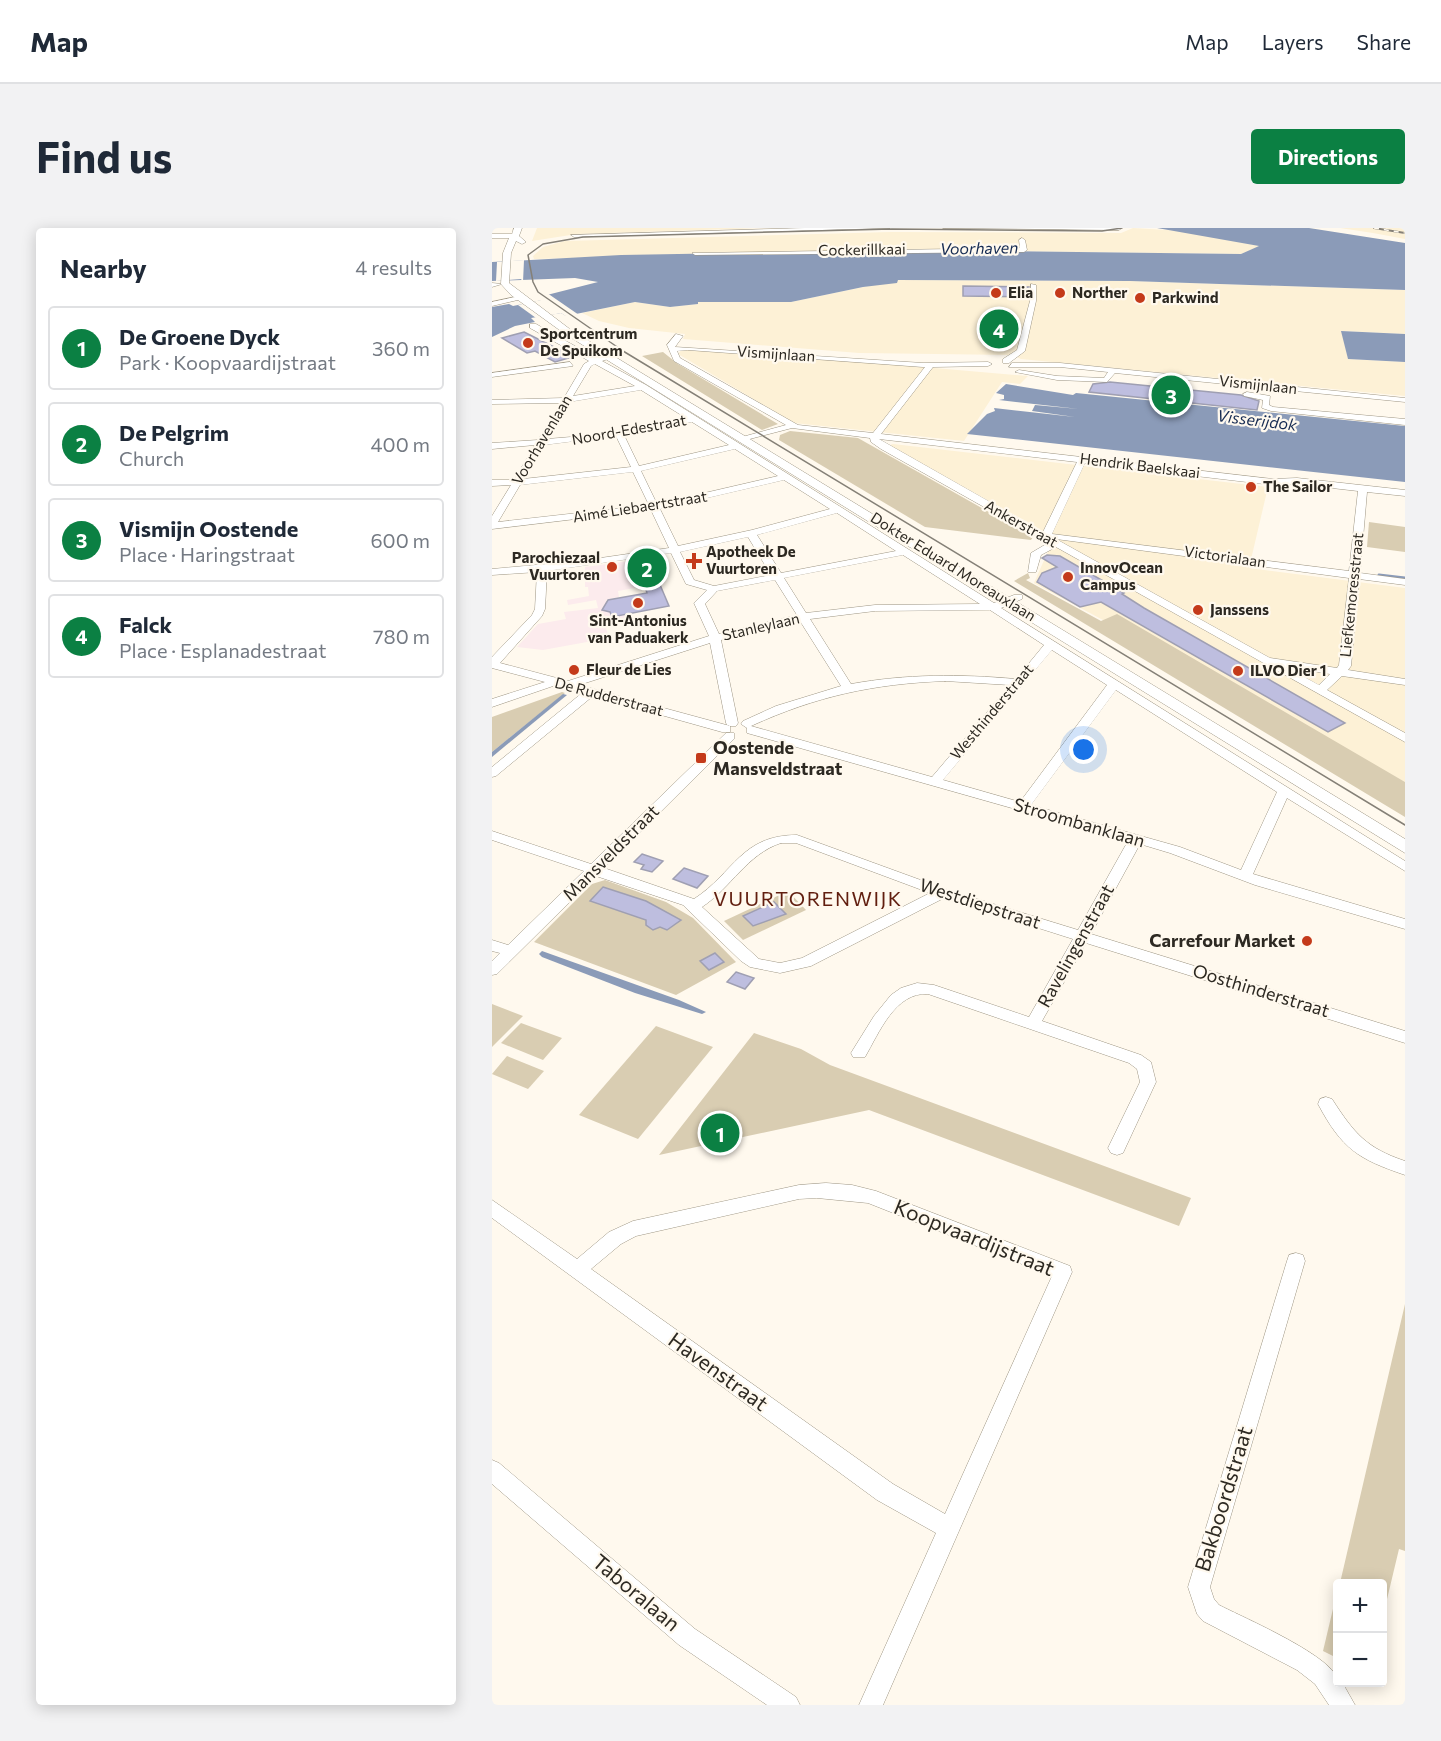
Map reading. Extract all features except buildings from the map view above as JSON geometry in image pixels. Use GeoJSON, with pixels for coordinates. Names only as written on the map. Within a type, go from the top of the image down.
{"type":"FeatureCollection","features":[{"type":"Feature","properties":{"kind":"main road"},"geometry":{"type":"LineString","coordinates":[[512,257],[529,228]]}},
{"type":"Feature","properties":{"kind":"main road"},"geometry":{"type":"LineString","coordinates":[[516,231],[522,242]]}},
{"type":"Feature","properties":{"kind":"main road"},"geometry":{"type":"LineString","coordinates":[[493,236],[516,231]]}},
{"type":"Feature","properties":{"kind":"main road"},"geometry":{"type":"LineString","coordinates":[[506,282],[516,231]]}},
{"type":"Feature","properties":{"kind":"main road"},"geometry":{"type":"LineString","coordinates":[[495,255],[512,257]]}},
{"type":"Feature","properties":{"kind":"main road","name":"Dokter Eduard Moreauxlaan"},"geometry":{"type":"LineString","coordinates":[[506,282],[528,301]]}},
{"type":"Feature","properties":{"kind":"main road","name":"Dokter Eduard Moreauxlaan"},"geometry":{"type":"LineString","coordinates":[[506,282],[528,301],[605,356],[746,440],[1405,847]]}},
{"type":"Feature","properties":{"kind":"main road","name":"Dokter Eduard Moreauxlaan"},"geometry":{"type":"LineString","coordinates":[[1002,599],[1405,833]]}},
{"type":"Feature","properties":{"kind":"street"},"geometry":{"type":"LineString","coordinates":[[574,235],[887,228]]}},
{"type":"Feature","properties":{"kind":"street"},"geometry":{"type":"LineString","coordinates":[[945,228],[1119,228]]}},
{"type":"Feature","properties":{"kind":"street"},"geometry":{"type":"LineString","coordinates":[[999,228],[999,231],[1111,232],[1126,228]]}},
{"type":"Feature","properties":{"kind":"street"},"geometry":{"type":"LineString","coordinates":[[728,245],[735,231]]}},
{"type":"Feature","properties":{"kind":"street","name":"Cockerillkaai"},"geometry":{"type":"LineString","coordinates":[[695,253],[728,245],[1024,250],[1022,240]]}},
{"type":"Feature","properties":{"kind":"street"},"geometry":{"type":"LineString","coordinates":[[1000,366],[1021,351],[1033,301],[1033,285]]}},
{"type":"Feature","properties":{"kind":"street"},"geometry":{"type":"LineString","coordinates":[[492,304],[528,301]]}},
{"type":"Feature","properties":{"kind":"street"},"geometry":{"type":"LineString","coordinates":[[533,326],[559,344],[605,356]]}},
{"type":"Feature","properties":{"kind":"street"},"geometry":{"type":"LineString","coordinates":[[679,336],[671,345],[675,356],[791,426],[875,436],[932,365]]}},
{"type":"Feature","properties":{"kind":"street","name":"Vismijnlaan"},"geometry":{"type":"LineString","coordinates":[[672,350],[688,348],[932,365],[1060,365],[1405,400]]}},
{"type":"Feature","properties":{"kind":"street","name":"Dokter Eduard Moreauxlaan"},"geometry":{"type":"LineString","coordinates":[[605,356],[643,387],[693,419],[746,440],[785,477],[904,552],[1002,599],[1051,644],[1405,867]]}},
{"type":"Feature","properties":{"kind":"street","name":"Voorhavenlaan"},"geometry":{"type":"LineString","coordinates":[[492,525],[588,364],[605,356]]}},
{"type":"Feature","properties":{"kind":"street"},"geometry":{"type":"LineString","coordinates":[[492,375],[570,364]]}},
{"type":"Feature","properties":{"kind":"street","name":"Vismijnlaan"},"geometry":{"type":"LineString","coordinates":[[1000,366],[1057,378],[1107,380],[1263,395],[1267,398],[1266,406],[1271,409],[1405,422]]}},
{"type":"Feature","properties":{"kind":"street"},"geometry":{"type":"LineString","coordinates":[[1107,380],[1112,371]]}},
{"type":"Feature","properties":{"kind":"street"},"geometry":{"type":"LineString","coordinates":[[492,402],[566,400],[643,387]]}},
{"type":"Feature","properties":{"kind":"street","name":"Noord-Edestraat"},"geometry":{"type":"LineString","coordinates":[[492,446],[539,444],[620,435],[693,419]]}},
{"type":"Feature","properties":{"kind":"street"},"geometry":{"type":"LineString","coordinates":[[492,483],[636,469],[791,426]]}},
{"type":"Feature","properties":{"kind":"street"},"geometry":{"type":"LineString","coordinates":[[620,435],[690,582],[714,589],[904,552]]}},
{"type":"Feature","properties":{"kind":"street","name":"Hendrik Baelskaai"},"geometry":{"type":"LineString","coordinates":[[875,436],[1273,482],[1296,481],[1405,493]]}},
{"type":"Feature","properties":{"kind":"street","name":"Ankerstraat"},"geometry":{"type":"LineString","coordinates":[[875,436],[874,440],[884,447],[1405,738]]}},
{"type":"Feature","properties":{"kind":"street"},"geometry":{"type":"LineString","coordinates":[[1045,537],[1083,459]]}},
{"type":"Feature","properties":{"kind":"street","name":"Aimé Liebaertstraat"},"geometry":{"type":"LineString","coordinates":[[492,525],[655,507],[785,477]]}},
{"type":"Feature","properties":{"kind":"street","name":"Liefkemoresstraat"},"geometry":{"type":"LineString","coordinates":[[1318,691],[1345,666],[1363,489]]}},
{"type":"Feature","properties":{"kind":"street"},"geometry":{"type":"LineString","coordinates":[[492,572],[542,568],[675,550],[751,534],[838,510]]}},
{"type":"Feature","properties":{"kind":"street"},"geometry":{"type":"LineString","coordinates":[[751,534],[847,687]]}},
{"type":"Feature","properties":{"kind":"street","name":"Victorialaan"},"geometry":{"type":"LineString","coordinates":[[1045,537],[1061,536],[1405,582]]}},
{"type":"Feature","properties":{"kind":"street"},"geometry":{"type":"LineString","coordinates":[[1032,570],[1036,553],[1056,543]]}},
{"type":"Feature","properties":{"kind":"street"},"geometry":{"type":"LineString","coordinates":[[492,664],[537,616],[540,609],[542,568]]}},
{"type":"Feature","properties":{"kind":"street"},"geometry":{"type":"LineString","coordinates":[[714,589],[699,603],[715,638],[729,729],[740,736],[748,727],[783,706],[847,687],[930,676],[1016,682]]}},
{"type":"Feature","properties":{"kind":"street","name":"Stanleylaan"},"geometry":{"type":"LineString","coordinates":[[568,686],[579,680],[715,638],[803,617],[875,608],[961,607],[1002,599]]}},
{"type":"Feature","properties":{"kind":"street","name":"Westhinderstraat"},"geometry":{"type":"LineString","coordinates":[[934,781],[1016,682],[1051,644]]}},
{"type":"Feature","properties":{"kind":"street"},"geometry":{"type":"LineString","coordinates":[[1268,662],[1272,660],[1405,682]]}},
{"type":"Feature","properties":{"kind":"street","name":"De Rudderstraat"},"geometry":{"type":"LineString","coordinates":[[492,664],[729,729]]}},
{"type":"Feature","properties":{"kind":"street"},"geometry":{"type":"LineString","coordinates":[[492,704],[545,687],[553,682]]}},
{"type":"Feature","properties":{"kind":"street"},"geometry":{"type":"LineString","coordinates":[[1023,807],[1114,684]]}},
{"type":"Feature","properties":{"kind":"street"},"geometry":{"type":"LineString","coordinates":[[492,773],[590,692]]}},
{"type":"Feature","properties":{"kind":"street","name":"Stroombanklaan"},"geometry":{"type":"LineString","coordinates":[[748,727],[1175,850],[1245,876],[1405,924]]}},
{"type":"Feature","properties":{"kind":"street","name":"Mansveldstraat"},"geometry":{"type":"LineString","coordinates":[[492,970],[595,869],[729,729]]}},
{"type":"Feature","properties":{"kind":"street"},"geometry":{"type":"LineString","coordinates":[[1245,876],[1284,790]]}},
{"type":"Feature","properties":{"kind":"street"},"geometry":{"type":"LineString","coordinates":[[492,835],[680,898],[694,906],[746,957],[755,963],[780,968],[806,962],[943,893]]}},
{"type":"Feature","properties":{"kind":"street","name":"Westdiepstraat"},"geometry":{"type":"LineString","coordinates":[[694,906],[712,896],[754,849],[779,838],[797,840],[943,893],[1082,936]]}},
{"type":"Feature","properties":{"kind":"street","name":"Ravelingenstraat"},"geometry":{"type":"LineString","coordinates":[[859,1053],[898,997],[915,988],[929,990],[1033,1024],[1136,839]]}},
{"type":"Feature","properties":{"kind":"street","name":"Oosthinderstraat"},"geometry":{"type":"LineString","coordinates":[[1082,936],[1405,1037]]}},
{"type":"Feature","properties":{"kind":"street"},"geometry":{"type":"LineString","coordinates":[[492,945],[511,952]]}},
{"type":"Feature","properties":{"kind":"street"},"geometry":{"type":"LineString","coordinates":[[1033,1024],[1135,1059],[1145,1066],[1148,1082],[1117,1148]]}},
{"type":"Feature","properties":{"kind":"street"},"geometry":{"type":"LineString","coordinates":[[1326,1104],[1362,1153],[1405,1168]]}},
{"type":"Feature","properties":{"kind":"street","name":"Koopvaardijstraat"},"geometry":{"type":"LineString","coordinates":[[577,1270],[615,1238],[633,1229],[799,1192],[823,1189],[847,1190],[870,1196],[1063,1272],[871,1705]]}},
{"type":"Feature","properties":{"kind":"street","name":"Havenstraat"},"geometry":{"type":"LineString","coordinates":[[492,1208],[885,1492],[950,1528]]}},
{"type":"Feature","properties":{"kind":"street","name":"Bakboordstraat"},"geometry":{"type":"LineString","coordinates":[[1296,1261],[1199,1587],[1205,1606],[1211,1613],[1305,1662],[1323,1676],[1343,1705]]}},
{"type":"Feature","properties":{"kind":"street","name":"Taboralaan"},"geometry":{"type":"LineString","coordinates":[[492,1470],[687,1637],[788,1705]]}},
{"type":"Feature","properties":{"kind":"shaded area"},"geometry":{"type":"Polygon","coordinates":[[[537,228],[766,228],[577,234],[532,241],[537,228]]]}},
{"type":"Feature","properties":{"kind":"shaded area"},"geometry":{"type":"Polygon","coordinates":[[[1133,228],[1183,231],[1260,246],[1241,254],[915,250],[534,259],[533,256],[543,247],[565,241],[891,232],[1121,233],[1133,228]]]}},
{"type":"Feature","properties":{"kind":"shaded area"},"geometry":{"type":"Polygon","coordinates":[[[1340,228],[1405,228],[1405,239],[1373,233],[1340,228]]]}},
{"type":"Feature","properties":{"kind":"shaded area"},"geometry":{"type":"Polygon","coordinates":[[[897,280],[1130,281],[1405,290],[1405,334],[1342,331],[1348,359],[1405,362],[1405,396],[1021,359],[1012,355],[859,353],[683,339],[685,334],[629,328],[599,321],[582,313],[635,302],[670,307],[698,304],[698,302],[791,302],[897,280]]]}},
{"type":"Feature","properties":{"kind":"shaded area"},"geometry":{"type":"Polygon","coordinates":[[[682,349],[1028,376],[1020,384],[1002,382],[964,441],[794,423],[678,354],[682,349]]]}},
{"type":"Feature","properties":{"kind":"shaded area"},"geometry":{"type":"Polygon","coordinates":[[[663,352],[678,364],[778,424],[762,430],[642,356],[663,352]]]}},
{"type":"Feature","properties":{"kind":"shaded area"},"geometry":{"type":"Polygon","coordinates":[[[790,431],[858,438],[1033,537],[1031,540],[925,527],[779,440],[780,435],[790,431]]]}},
{"type":"Feature","properties":{"kind":"shaded area"},"geometry":{"type":"Polygon","coordinates":[[[890,445],[1268,487],[1249,568],[1405,588],[1405,782],[1034,583],[1049,549],[1035,526],[901,453],[890,445]]]}},
{"type":"Feature","properties":{"kind":"shaded area"},"geometry":{"type":"Polygon","coordinates":[[[1369,522],[1405,527],[1405,552],[1367,547],[1369,522]]]}},
{"type":"Feature","properties":{"kind":"shaded area"},"geometry":{"type":"Polygon","coordinates":[[[637,560],[645,581],[641,587],[618,591],[619,597],[606,600],[608,605],[604,609],[611,611],[612,616],[627,615],[629,621],[605,625],[609,638],[543,650],[517,647],[538,624],[566,619],[564,612],[598,608],[596,600],[568,605],[567,600],[589,596],[588,587],[585,587],[585,567],[637,560]]]}},
{"type":"Feature","properties":{"kind":"shaded area"},"geometry":{"type":"Polygon","coordinates":[[[1028,573],[1030,578],[1026,580],[1101,621],[1117,614],[1405,782],[1405,817],[1014,581],[1028,573]]]}},
{"type":"Feature","properties":{"kind":"shaded area"},"geometry":{"type":"Polygon","coordinates":[[[562,692],[565,693],[492,752],[492,717],[562,692]]]}},
{"type":"Feature","properties":{"kind":"shaded area"},"geometry":{"type":"Polygon","coordinates":[[[605,880],[666,902],[693,918],[736,962],[676,995],[534,942],[592,884],[605,880]]]}},
{"type":"Feature","properties":{"kind":"shaded area"},"geometry":{"type":"Polygon","coordinates":[[[788,891],[806,910],[743,940],[724,921],[788,891]]]}},
{"type":"Feature","properties":{"kind":"shaded area"},"geometry":{"type":"Polygon","coordinates":[[[492,1004],[523,1016],[492,1047],[492,1004]]]}},
{"type":"Feature","properties":{"kind":"shaded area"},"geometry":{"type":"Polygon","coordinates":[[[521,1023],[562,1038],[543,1060],[501,1043],[521,1023]]]}},
{"type":"Feature","properties":{"kind":"shaded area"},"geometry":{"type":"Polygon","coordinates":[[[656,1026],[713,1047],[638,1139],[579,1115],[656,1026]]]}},
{"type":"Feature","properties":{"kind":"shaded area"},"geometry":{"type":"Polygon","coordinates":[[[754,1033],[801,1049],[830,1065],[1191,1198],[1179,1226],[869,1110],[659,1155],[754,1033]]]}},
{"type":"Feature","properties":{"kind":"shaded area"},"geometry":{"type":"Polygon","coordinates":[[[507,1056],[544,1071],[528,1089],[492,1074],[507,1056]]]}},
{"type":"Feature","properties":{"kind":"shaded area"},"geometry":{"type":"Polygon","coordinates":[[[1405,1304],[1405,1551],[1399,1549],[1387,1599],[1387,1579],[1341,1579],[1405,1304]]]}},
{"type":"Feature","properties":{"kind":"shaded area"},"geometry":{"type":"Polygon","coordinates":[[[1333,1609],[1333,1656],[1323,1651],[1333,1609]]]}},
{"type":"Feature","properties":{"kind":"water"},"geometry":{"type":"Polygon","coordinates":[[[1157,228],[1309,228],[1405,243],[1405,290],[1130,281],[898,280],[897,283],[863,287],[791,302],[698,302],[698,304],[670,307],[635,302],[566,316],[561,313],[531,318],[535,322],[515,326],[492,337],[492,307],[509,304],[513,306],[542,300],[539,297],[598,282],[575,278],[492,281],[492,262],[621,255],[915,250],[1241,254],[1259,246],[1157,228]]]}},
{"type":"Feature","properties":{"kind":"water"},"geometry":{"type":"Polygon","coordinates":[[[1341,331],[1405,334],[1405,362],[1348,359],[1341,331]]]}},
{"type":"Feature","properties":{"kind":"water","name":"Visserijdok"},"geometry":{"type":"Polygon","coordinates":[[[1006,384],[1073,395],[1076,393],[1405,426],[1405,482],[967,434],[987,414],[995,411],[994,408],[1075,417],[1032,411],[1035,405],[1079,409],[999,400],[1004,399],[1004,395],[996,393],[1006,384]]]}},
{"type":"Feature","properties":{"kind":"water"},"geometry":{"type":"Polygon","coordinates":[[[563,694],[567,695],[492,757],[492,752],[563,694]]]}},
{"type":"Feature","properties":{"kind":"water"},"geometry":{"type":"Polygon","coordinates":[[[542,951],[679,1000],[706,1012],[702,1014],[635,993],[542,957],[539,954],[542,951]]]}},
{"type":"Feature","properties":{"kind":"pier"},"geometry":{"type":"Polygon","coordinates":[[[524,260],[523,282],[521,279],[496,281],[497,262],[524,260]]]}},
{"type":"Feature","properties":{"kind":"pier"},"geometry":{"type":"Polygon","coordinates":[[[547,293],[579,315],[567,317],[561,313],[536,318],[518,305],[541,300],[537,296],[547,293]]]}},
{"type":"Feature","properties":{"kind":"waterway"},"geometry":{"type":"LineString","coordinates":[[1379,575],[1405,578]]}},
{"type":"Feature","properties":{"kind":"tram line"},"geometry":{"type":"LineString","coordinates":[[1122,228],[1102,231],[892,229],[583,237],[543,244],[528,255],[533,282],[538,292],[623,351],[1405,825]]}},
{"type":"Feature","properties":{"kind":"railway"},"geometry":{"type":"LineString","coordinates":[[1374,228],[1405,233]]}},
{"type":"Feature","properties":{"kind":"place","name":"Elia"},"geometry":{"type":"Point","coordinates":[996,293]}},
{"type":"Feature","properties":{"kind":"place","name":"Norther"},"geometry":{"type":"Point","coordinates":[1060,293]}},
{"type":"Feature","properties":{"kind":"place","name":"Parkwind"},"geometry":{"type":"Point","coordinates":[1140,298]}},
{"type":"Feature","properties":{"kind":"place","name":"Falck"},"geometry":{"type":"Point","coordinates":[999,329]}},
{"type":"Feature","properties":{"kind":"place","name":"Sportcentrum De Spuikom"},"geometry":{"type":"Point","coordinates":[528,343]}},
{"type":"Feature","properties":{"kind":"place","name":"Vismijn Oostende"},"geometry":{"type":"Point","coordinates":[1171,395]}},
{"type":"Feature","properties":{"kind":"place","name":"The Sailor"},"geometry":{"type":"Point","coordinates":[1251,487]}},
{"type":"Feature","properties":{"kind":"place","name":"Apotheek De Vuurtoren"},"geometry":{"type":"Point","coordinates":[694,561]}},
{"type":"Feature","properties":{"kind":"place","name":"Parochiezaal Vuurtoren"},"geometry":{"type":"Point","coordinates":[612,567]}},
{"type":"Feature","properties":{"kind":"place","name":"De Pelgrim"},"geometry":{"type":"Point","coordinates":[647,568]}},
{"type":"Feature","properties":{"kind":"place","name":"InnovOcean Campus"},"geometry":{"type":"Point","coordinates":[1068,577]}},
{"type":"Feature","properties":{"kind":"place","name":"Sint-Antonius van Paduakerk"},"geometry":{"type":"Point","coordinates":[638,603]}},
{"type":"Feature","properties":{"kind":"place","name":"Janssens"},"geometry":{"type":"Point","coordinates":[1198,610]}},
{"type":"Feature","properties":{"kind":"place","name":"Fleur de Lies"},"geometry":{"type":"Point","coordinates":[574,670]}},
{"type":"Feature","properties":{"kind":"place","name":"ILVO Dier 1"},"geometry":{"type":"Point","coordinates":[1238,671]}},
{"type":"Feature","properties":{"kind":"place","name":"Oostende Mansveldstraat"},"geometry":{"type":"Point","coordinates":[701,758]}},
{"type":"Feature","properties":{"kind":"place","name":"Carrefour Market"},"geometry":{"type":"Point","coordinates":[1307,941]}},
{"type":"Feature","properties":{"kind":"place","name":"De Groene Dyck"},"geometry":{"type":"Point","coordinates":[720,1133]}},
{"type":"Feature","properties":{"kind":"district","name":"VUURTORENWIJK"},"geometry":{"type":"Point","coordinates":[808,899]}},
{"type":"Feature","properties":{"kind":"water label","name":"Voorhaven"},"geometry":{"type":"Point","coordinates":[979,248]}}]}
